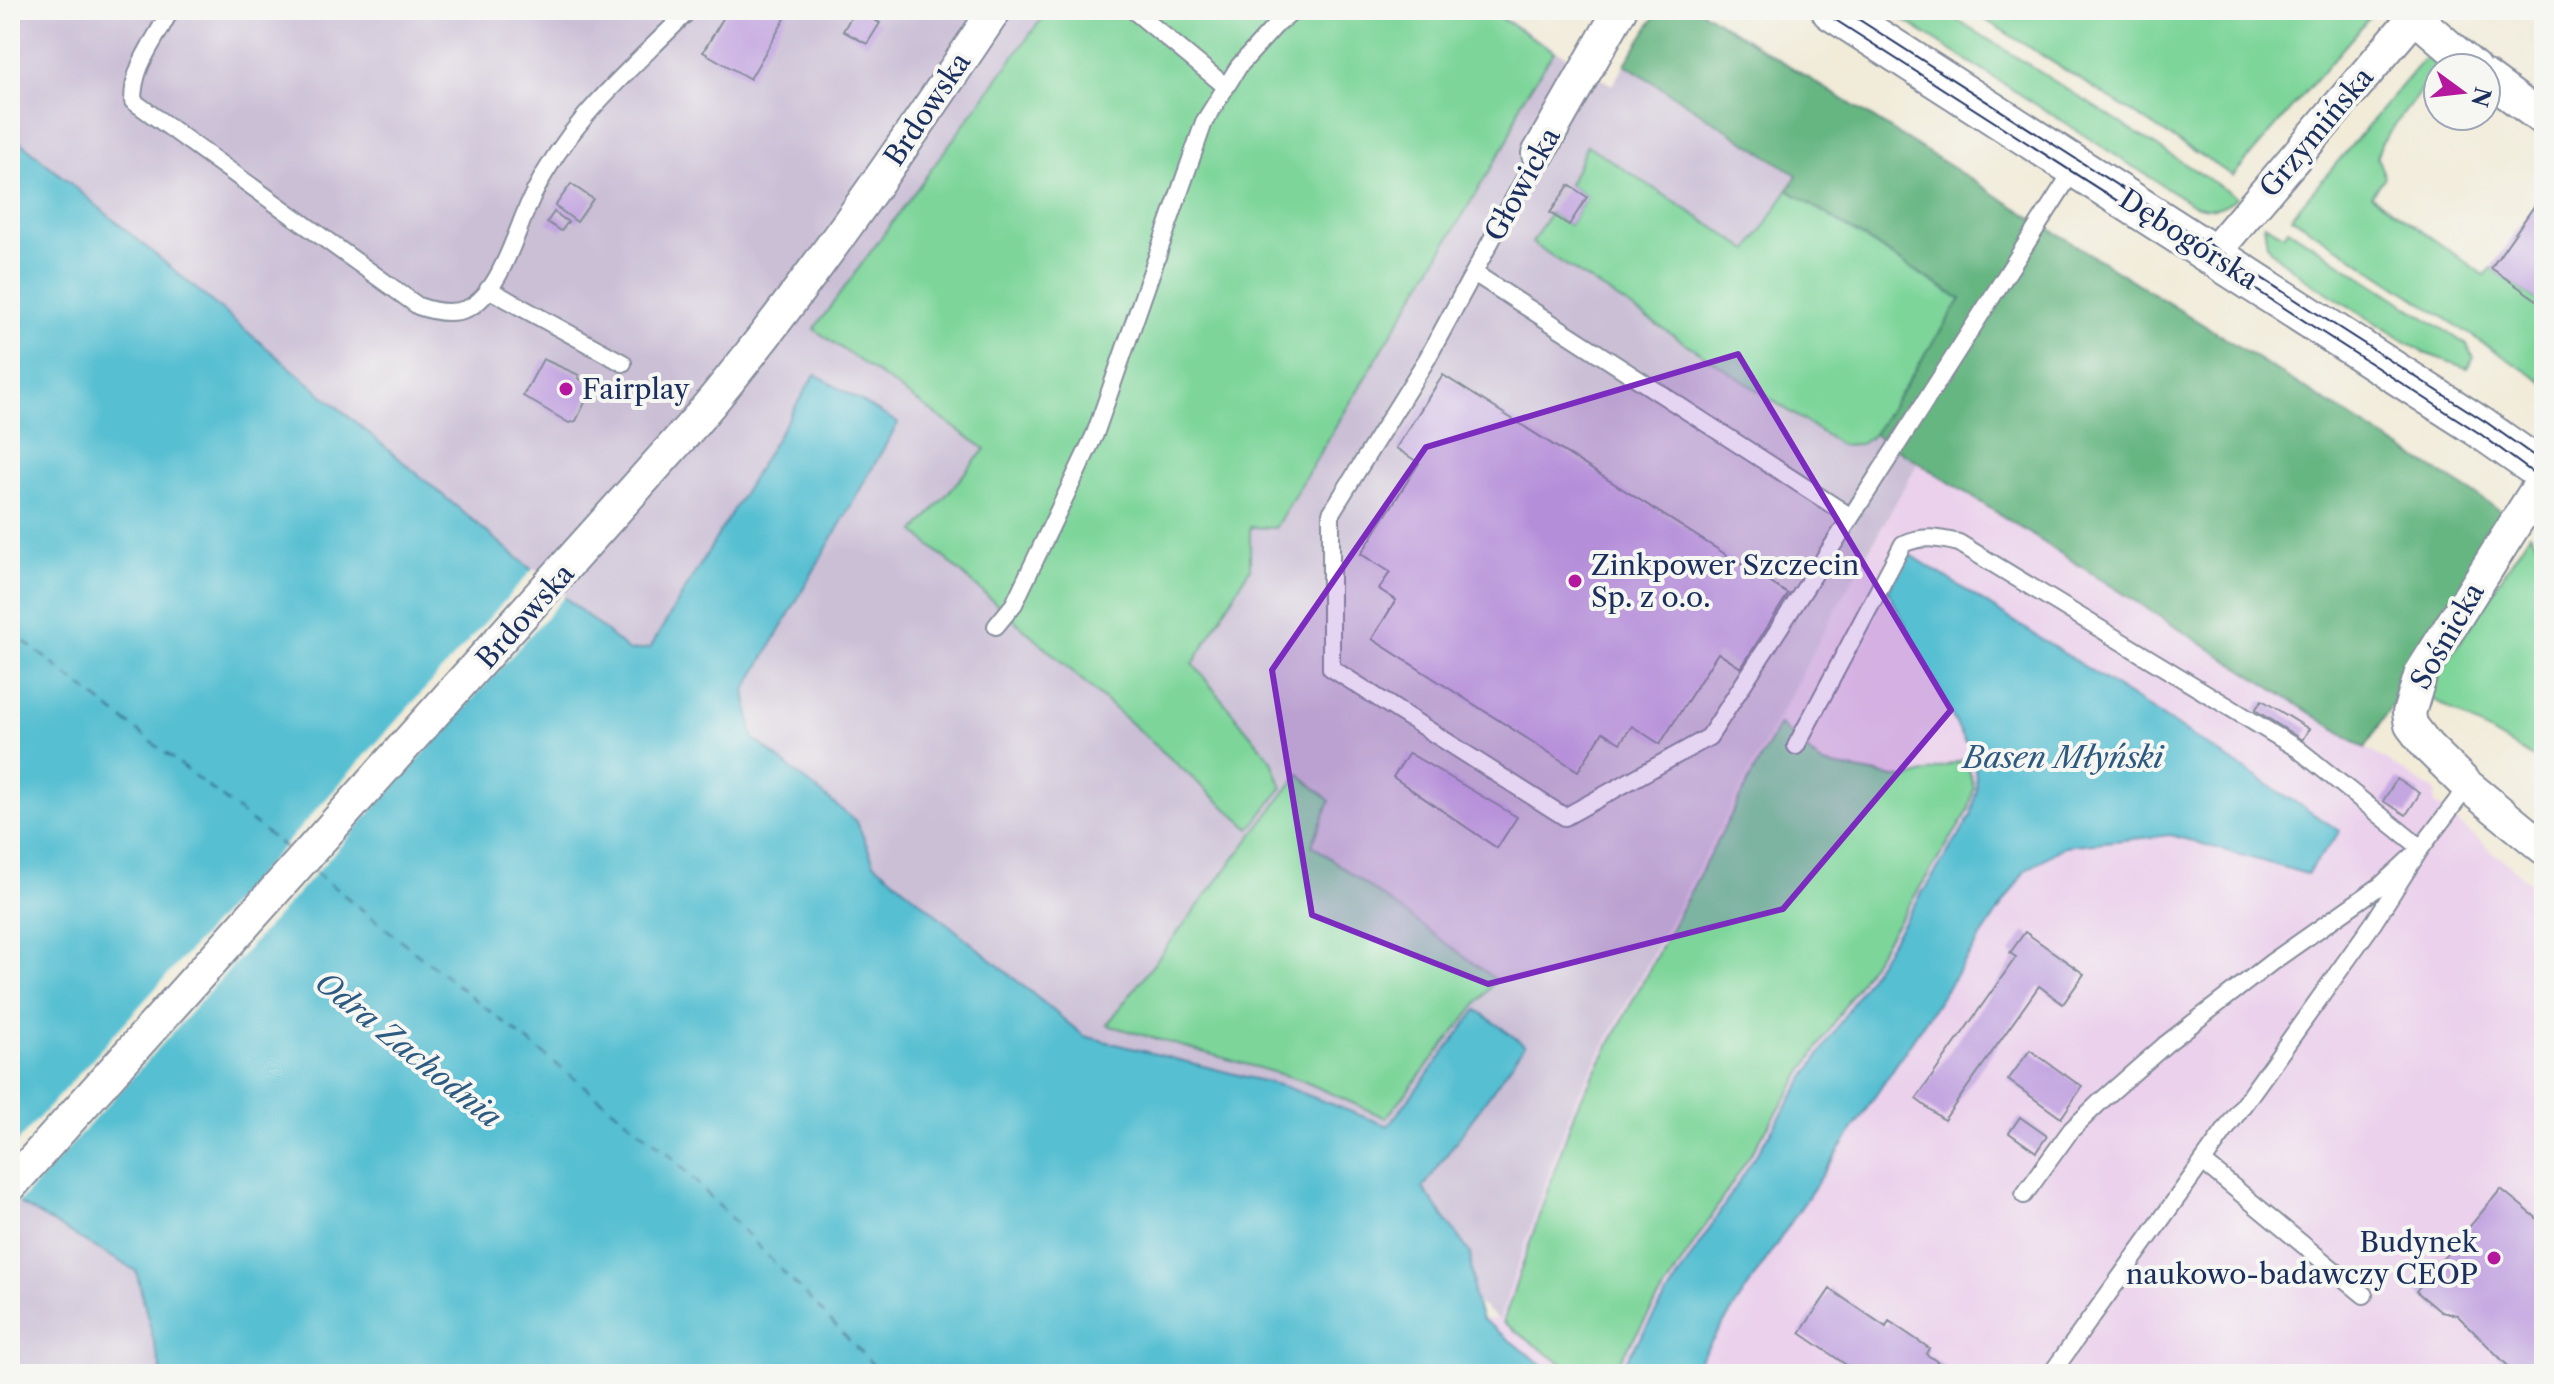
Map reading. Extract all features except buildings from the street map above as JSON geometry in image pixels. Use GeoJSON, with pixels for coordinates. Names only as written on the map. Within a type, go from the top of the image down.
{"type":"FeatureCollection","features":[{"type":"Feature","properties":{"kind":"street","name":"Brdowska"},"geometry":{"type":"LineString","coordinates":[[10,1186],[589,545],[712,402],[871,193],[995,10]]}},
{"type":"Feature","properties":{"kind":"street","name":"Głowicka"},"geometry":{"type":"LineString","coordinates":[[1538,154],[1620,10]]}},
{"type":"Feature","properties":{"kind":"street","name":"Dębogórska"},"geometry":{"type":"LineString","coordinates":[[1832,10],[2213,254],[2544,475]]}},
{"type":"Feature","properties":{"kind":"street"},"geometry":{"type":"LineString","coordinates":[[2417,13],[2457,52]]}},
{"type":"Feature","properties":{"kind":"street","name":"Grzymińska"},"geometry":{"type":"LineString","coordinates":[[2213,254],[2417,13]]}},
{"type":"Feature","properties":{"kind":"street"},"geometry":{"type":"LineString","coordinates":[[2502,89],[2544,120]]}},
{"type":"Feature","properties":{"kind":"street","name":"Sośnicka"},"geometry":{"type":"LineString","coordinates":[[2544,475],[2421,673],[2411,699],[2411,725],[2418,736],[2468,786],[2544,848]]}},
{"type":"Feature","properties":{"kind":"lane"},"geometry":{"type":"LineString","coordinates":[[170,10],[142,55],[133,80],[133,101],[418,306],[438,312],[466,309],[488,289],[518,236],[531,198],[551,162],[587,110],[689,10]]}},
{"type":"Feature","properties":{"kind":"lane"},"geometry":{"type":"LineString","coordinates":[[1133,10],[1224,85]]}},
{"type":"Feature","properties":{"kind":"lane"},"geometry":{"type":"LineString","coordinates":[[996,626],[1014,604],[1095,434],[1204,122],[1224,85],[1275,26],[1295,10]]}},
{"type":"Feature","properties":{"kind":"lane","name":"Głowicka"},"geometry":{"type":"LineString","coordinates":[[1538,154],[1427,359],[1331,513],[1331,668],[1565,817],[1709,737],[1851,517]]}},
{"type":"Feature","properties":{"kind":"lane"},"geometry":{"type":"LineString","coordinates":[[1474,273],[1851,517],[2076,166]]}},
{"type":"Feature","properties":{"kind":"lane"},"geometry":{"type":"LineString","coordinates":[[488,289],[623,363]]}},
{"type":"Feature","properties":{"kind":"lane"},"geometry":{"type":"LineString","coordinates":[[1796,746],[1903,544],[1915,538],[1937,538],[1959,543],[2298,749],[2421,848]]}},
{"type":"Feature","properties":{"kind":"lane"},"geometry":{"type":"LineString","coordinates":[[2051,1374],[2374,922],[2421,848],[2468,786]]}},
{"type":"Feature","properties":{"kind":"lane"},"geometry":{"type":"LineString","coordinates":[[2024,1195],[2071,1130],[2166,1044],[2272,962],[2359,904],[2421,848]]}},
{"type":"Feature","properties":{"kind":"lane"},"geometry":{"type":"LineString","coordinates":[[2203,1162],[2364,1295]]}},
{"type":"Feature","properties":{"kind":"highlighted area"},"geometry":{"type":"Polygon","coordinates":[[[1738,354],[1951,710],[1783,909],[1488,984],[1312,915],[1272,670],[1426,447],[1738,354]]]}},
{"type":"Feature","properties":{"kind":"shaded area"},"geometry":{"type":"Polygon","coordinates":[[[10,10],[1492,10],[1612,85],[1659,10],[2014,207],[1874,434],[1918,463],[1842,598],[1571,1108],[1499,1320],[1441,1273],[1072,1058],[10,251],[10,10]]]}},
{"type":"Feature","properties":{"kind":"shaded area"},"geometry":{"type":"Polygon","coordinates":[[[1918,463],[2436,792],[2434,803],[2544,894],[2544,1374],[1554,1374],[1482,1319],[1499,1319],[1571,1108],[1842,598],[1918,463]]]}},
{"type":"Feature","properties":{"kind":"shaded area"},"geometry":{"type":"Polygon","coordinates":[[[10,1198],[136,1271],[162,1374],[10,1374],[10,1198]]]}},
{"type":"Feature","properties":{"kind":"green space"},"geometry":{"type":"Polygon","coordinates":[[[1048,10],[1488,10],[1554,51],[1521,102],[1509,138],[1275,528],[1250,527],[1250,568],[1193,664],[1272,761],[1282,788],[1250,829],[915,532],[985,449],[814,329],[1048,10]]]}},
{"type":"Feature","properties":{"kind":"green space"},"geometry":{"type":"Polygon","coordinates":[[[1659,10],[1700,10],[2509,516],[2365,748],[1874,434],[1961,299],[1788,190],[1797,175],[1625,64],[1659,10]]]}},
{"type":"Feature","properties":{"kind":"green space"},"geometry":{"type":"Polygon","coordinates":[[[1888,10],[1942,10],[2237,197],[2216,208],[2192,204],[1888,10]]]}},
{"type":"Feature","properties":{"kind":"green space"},"geometry":{"type":"Polygon","coordinates":[[[1970,10],[2376,10],[2233,176],[1970,10]]]}},
{"type":"Feature","properties":{"kind":"green space"},"geometry":{"type":"Polygon","coordinates":[[[2422,62],[2422,89],[2381,144],[2377,157],[2385,177],[2371,195],[2484,275],[2491,268],[2544,305],[2544,383],[2291,217],[2422,62]]]}},
{"type":"Feature","properties":{"kind":"green space"},"geometry":{"type":"Polygon","coordinates":[[[1587,145],[1749,250],[1788,190],[1961,300],[1874,434],[1861,444],[1841,445],[1532,243],[1550,213],[1569,225],[1587,197],[1569,185],[1587,145]]]}},
{"type":"Feature","properties":{"kind":"green space"},"geometry":{"type":"Polygon","coordinates":[[[2264,224],[2284,235],[2288,229],[2467,345],[2474,358],[2467,368],[2424,353],[2304,278],[2276,256],[2267,244],[2264,224]]]}},
{"type":"Feature","properties":{"kind":"green space"},"geometry":{"type":"Polygon","coordinates":[[[2530,533],[2544,554],[2544,764],[2426,695],[2530,533]]]}},
{"type":"Feature","properties":{"kind":"green space"},"geometry":{"type":"Polygon","coordinates":[[[1779,724],[1822,764],[1906,779],[1966,759],[1974,788],[1968,812],[1611,1374],[1576,1374],[1503,1322],[1575,1110],[1779,724]]]}},
{"type":"Feature","properties":{"kind":"green space"},"geometry":{"type":"Polygon","coordinates":[[[1299,774],[1330,801],[1312,845],[1496,980],[1386,1118],[1301,1080],[1107,1025],[1299,774]]]}},
{"type":"Feature","properties":{"kind":"water","name":"Odra Zachodnia"},"geometry":{"type":"Polygon","coordinates":[[[10,133],[629,651],[650,648],[815,374],[898,423],[745,691],[753,738],[857,822],[874,863],[1084,1036],[1286,1087],[1388,1126],[1477,1010],[1525,1045],[1423,1188],[1470,1253],[1474,1297],[1482,1319],[1554,1374],[162,1374],[136,1271],[10,1198],[10,133]]]}},
{"type":"Feature","properties":{"kind":"water","name":"Basen Młyński"},"geometry":{"type":"Polygon","coordinates":[[[1908,553],[2340,831],[2307,874],[2171,835],[2065,846],[2025,871],[1690,1374],[1617,1374],[1971,816],[1977,789],[1974,759],[1888,591],[1908,553]]]}},
{"type":"Feature","properties":{"kind":"pier"},"geometry":{"type":"Polygon","coordinates":[[[534,568],[566,595],[38,1182],[15,1206],[10,1203],[10,1150],[534,568]]]}},
{"type":"Feature","properties":{"kind":"ferry route"},"geometry":{"type":"LineString","coordinates":[[10,630],[288,850]]}},
{"type":"Feature","properties":{"kind":"ferry route"},"geometry":{"type":"LineString","coordinates":[[315,872],[667,1152],[882,1374]]}},
{"type":"Feature","properties":{"kind":"tram line"},"geometry":{"type":"LineString","coordinates":[[1820,10],[2479,433],[2544,481]]}},
{"type":"Feature","properties":{"kind":"tram line"},"geometry":{"type":"LineString","coordinates":[[1844,10],[2486,422],[2544,463]]}},
{"type":"Feature","properties":{"kind":"place","name":"Fairplay"},"geometry":{"type":"Point","coordinates":[566,389]}},
{"type":"Feature","properties":{"kind":"place","name":"Zinkpower Szczecin Sp. z o.o."},"geometry":{"type":"Point","coordinates":[1575,581]}},
{"type":"Feature","properties":{"kind":"place","name":"Budynek naukowo-badawczy CEOP"},"geometry":{"type":"Point","coordinates":[2494,1258]}}]}
